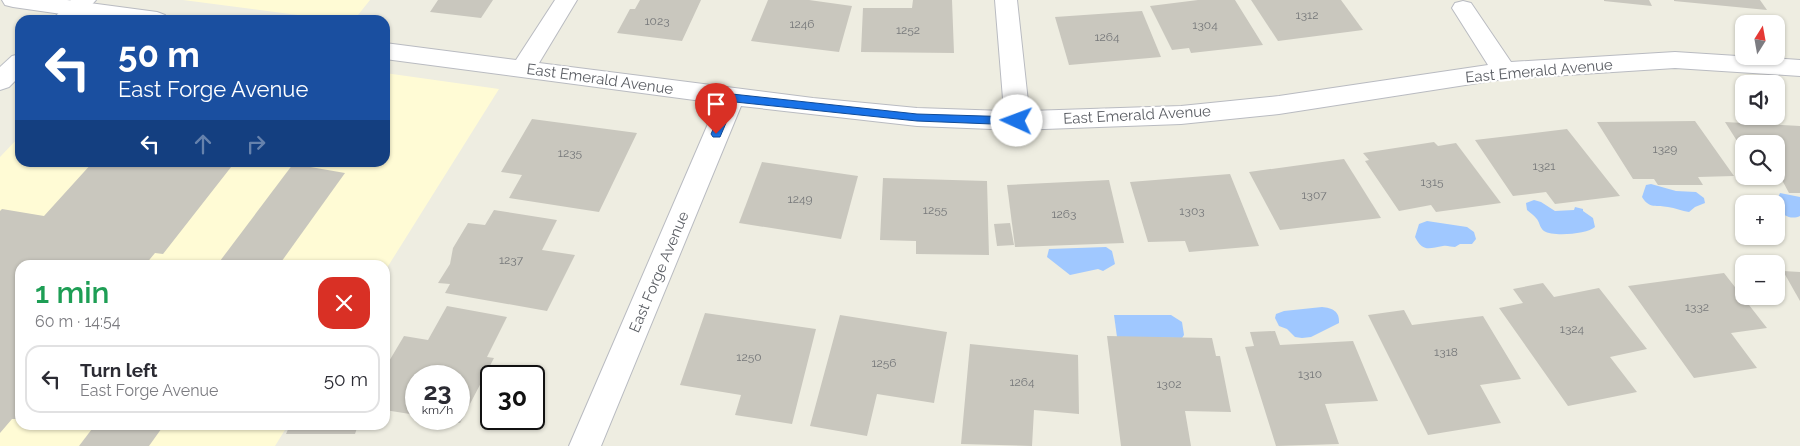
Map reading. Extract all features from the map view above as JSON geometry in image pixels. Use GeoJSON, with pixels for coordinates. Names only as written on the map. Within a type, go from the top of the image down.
{"type":"FeatureCollection","features":[{"type":"Feature","properties":{"kind":"street"},"geometry":{"type":"LineString","coordinates":[[13,0],[116,15]]}},
{"type":"Feature","properties":{"kind":"street"},"geometry":{"type":"LineString","coordinates":[[523,68],[566,0]]}},
{"type":"Feature","properties":{"kind":"street"},"geometry":{"type":"LineString","coordinates":[[1006,0],[1017,121]]}},
{"type":"Feature","properties":{"kind":"street"},"geometry":{"type":"LineString","coordinates":[[1463,8],[1504,71]]}},
{"type":"Feature","properties":{"kind":"street","name":"East Emerald Avenue"},"geometry":{"type":"LineString","coordinates":[[390,52],[523,68],[732,98],[917,117],[1017,121],[1182,115],[1279,105],[1504,71],[1675,60],[1800,68]]}},
{"type":"Feature","properties":{"kind":"street"},"geometry":{"type":"LineString","coordinates":[[0,81],[15,67]]}},
{"type":"Feature","properties":{"kind":"street","name":"East Forge Avenue"},"geometry":{"type":"LineString","coordinates":[[585,446],[732,98]]}},
{"type":"Feature","properties":{"kind":"shaded area"},"geometry":{"type":"Polygon","coordinates":[[[183,0],[370,0],[358,15],[298,15],[183,0]]]}},
{"type":"Feature","properties":{"kind":"shaded area"},"geometry":{"type":"Polygon","coordinates":[[[390,74],[499,89],[390,263],[390,260],[15,260],[15,430],[285,430],[275,446],[0,446],[0,157],[15,141],[15,167],[390,167],[390,74]]]}},
{"type":"Feature","properties":{"kind":"water"},"geometry":{"type":"Polygon","coordinates":[[[1651,184],[1676,191],[1696,192],[1704,198],[1705,203],[1689,212],[1671,207],[1650,205],[1642,197],[1646,185],[1651,184]]]}},
{"type":"Feature","properties":{"kind":"water"},"geometry":{"type":"Polygon","coordinates":[[[1780,193],[1800,197],[1800,216],[1791,217],[1785,215],[1785,195],[1779,195],[1780,193]]]}},
{"type":"Feature","properties":{"kind":"water"},"geometry":{"type":"Polygon","coordinates":[[[1534,200],[1555,211],[1574,210],[1575,207],[1583,209],[1593,218],[1595,227],[1570,234],[1548,233],[1541,228],[1534,216],[1527,210],[1526,203],[1534,200]]]}},
{"type":"Feature","properties":{"kind":"water"},"geometry":{"type":"Polygon","coordinates":[[[1427,221],[1467,227],[1474,232],[1476,239],[1472,244],[1460,244],[1455,247],[1424,247],[1415,237],[1419,224],[1427,221]]]}},
{"type":"Feature","properties":{"kind":"water"},"geometry":{"type":"Polygon","coordinates":[[[1106,247],[1112,251],[1115,264],[1103,271],[1098,269],[1070,275],[1047,257],[1049,249],[1106,247]]]}},
{"type":"Feature","properties":{"kind":"water"},"geometry":{"type":"Polygon","coordinates":[[[1322,307],[1335,311],[1339,323],[1311,337],[1295,337],[1287,329],[1279,326],[1275,318],[1276,314],[1284,311],[1322,307]]]}},
{"type":"Feature","properties":{"kind":"water"},"geometry":{"type":"Polygon","coordinates":[[[1114,315],[1171,315],[1182,322],[1184,335],[1182,338],[1117,337],[1114,315]]]}},
{"type":"Feature","properties":{"kind":"building"},"geometry":{"type":"Polygon","coordinates":[[[438,0],[493,0],[481,18],[430,12],[438,0]]]}},
{"type":"Feature","properties":{"kind":"building"},"geometry":{"type":"Polygon","coordinates":[[[640,0],[701,0],[682,41],[617,33],[630,9],[635,9],[640,0]]]}},
{"type":"Feature","properties":{"kind":"building"},"geometry":{"type":"Polygon","coordinates":[[[768,0],[809,0],[852,6],[839,52],[751,41],[768,0]]]}},
{"type":"Feature","properties":{"kind":"building"},"geometry":{"type":"Polygon","coordinates":[[[913,0],[952,0],[954,53],[861,52],[863,8],[912,8],[913,0]]]}},
{"type":"Feature","properties":{"kind":"building"},"geometry":{"type":"Polygon","coordinates":[[[1198,0],[1235,0],[1263,45],[1191,53],[1189,48],[1172,50],[1150,6],[1198,0]]]}},
{"type":"Feature","properties":{"kind":"building"},"geometry":{"type":"Polygon","coordinates":[[[1251,0],[1341,0],[1363,30],[1278,41],[1251,0]]]}},
{"type":"Feature","properties":{"kind":"building"},"geometry":{"type":"Polygon","coordinates":[[[1649,0],[1652,6],[1604,1],[1649,0]]]}},
{"type":"Feature","properties":{"kind":"building"},"geometry":{"type":"Polygon","coordinates":[[[1760,0],[1767,10],[1674,1],[1760,0]]]}},
{"type":"Feature","properties":{"kind":"building"},"geometry":{"type":"Polygon","coordinates":[[[1142,11],[1161,57],[1069,65],[1055,17],[1142,11]]]}},
{"type":"Feature","properties":{"kind":"building"},"geometry":{"type":"Polygon","coordinates":[[[532,119],[637,133],[599,212],[509,198],[522,175],[501,172],[532,119]]]}},
{"type":"Feature","properties":{"kind":"building"},"geometry":{"type":"Polygon","coordinates":[[[1695,121],[1734,176],[1698,177],[1703,185],[1658,185],[1654,179],[1633,179],[1597,122],[1695,121]]]}},
{"type":"Feature","properties":{"kind":"building"},"geometry":{"type":"Polygon","coordinates":[[[1725,122],[1735,123],[1735,125],[1800,126],[1800,193],[1789,193],[1785,185],[1785,135],[1735,135],[1735,138],[1725,122]]]}},
{"type":"Feature","properties":{"kind":"building"},"geometry":{"type":"Polygon","coordinates":[[[1567,129],[1620,196],[1555,204],[1546,192],[1513,196],[1475,140],[1567,129]]]}},
{"type":"Feature","properties":{"kind":"building"},"geometry":{"type":"Polygon","coordinates":[[[1434,142],[1438,146],[1456,143],[1501,203],[1436,212],[1431,205],[1399,211],[1365,161],[1369,160],[1363,153],[1434,142]]]}},
{"type":"Feature","properties":{"kind":"building"},"geometry":{"type":"Polygon","coordinates":[[[1344,159],[1381,218],[1280,230],[1249,172],[1344,159]]]}},
{"type":"Feature","properties":{"kind":"building"},"geometry":{"type":"Polygon","coordinates":[[[762,162],[858,176],[841,239],[739,223],[762,162]]]}},
{"type":"Feature","properties":{"kind":"building"},"geometry":{"type":"Polygon","coordinates":[[[88,167],[231,167],[163,254],[155,253],[149,260],[15,260],[15,419],[12,419],[0,433],[0,211],[2,209],[44,216],[88,167]]]}},
{"type":"Feature","properties":{"kind":"building"},"geometry":{"type":"Polygon","coordinates":[[[291,167],[310,167],[345,173],[283,260],[221,260],[291,167]]]}},
{"type":"Feature","properties":{"kind":"building"},"geometry":{"type":"Polygon","coordinates":[[[1230,174],[1259,246],[1189,252],[1185,241],[1148,242],[1130,182],[1230,174]]]}},
{"type":"Feature","properties":{"kind":"building"},"geometry":{"type":"Polygon","coordinates":[[[883,178],[987,181],[989,255],[916,254],[916,241],[880,240],[883,178]]]}},
{"type":"Feature","properties":{"kind":"building"},"geometry":{"type":"Polygon","coordinates":[[[1109,180],[1124,243],[1015,247],[1007,185],[1109,180]]]}},
{"type":"Feature","properties":{"kind":"building"},"geometry":{"type":"Polygon","coordinates":[[[494,210],[557,220],[542,250],[575,255],[547,311],[445,293],[450,284],[438,283],[450,264],[453,248],[468,223],[485,225],[494,210]]]}},
{"type":"Feature","properties":{"kind":"building"},"geometry":{"type":"Polygon","coordinates":[[[1010,223],[1014,245],[997,246],[994,224],[1010,223]]]}},
{"type":"Feature","properties":{"kind":"building"},"geometry":{"type":"Polygon","coordinates":[[[1785,271],[1800,272],[1800,301],[1785,275],[1785,271]]]}},
{"type":"Feature","properties":{"kind":"building"},"geometry":{"type":"Polygon","coordinates":[[[1724,273],[1735,287],[1735,305],[1749,305],[1767,328],[1731,333],[1757,368],[1694,378],[1628,286],[1724,273]]]}},
{"type":"Feature","properties":{"kind":"building"},"geometry":{"type":"Polygon","coordinates":[[[1543,283],[1554,297],[1599,288],[1647,349],[1610,357],[1637,392],[1568,406],[1499,308],[1523,303],[1513,289],[1543,283]]]}},
{"type":"Feature","properties":{"kind":"building"},"geometry":{"type":"Polygon","coordinates":[[[447,306],[507,317],[487,357],[494,358],[490,365],[480,365],[480,385],[470,404],[470,365],[405,365],[405,413],[390,411],[390,360],[404,336],[428,340],[447,306]]]}},
{"type":"Feature","properties":{"kind":"building"},"geometry":{"type":"Polygon","coordinates":[[[1404,310],[1412,325],[1483,316],[1521,379],[1480,385],[1501,423],[1428,435],[1368,315],[1404,310]]]}},
{"type":"Feature","properties":{"kind":"building"},"geometry":{"type":"Polygon","coordinates":[[[705,313],[816,329],[792,424],[735,415],[741,395],[680,385],[705,313]]]}},
{"type":"Feature","properties":{"kind":"building"},"geometry":{"type":"Polygon","coordinates":[[[840,315],[947,332],[934,403],[877,394],[867,436],[810,426],[840,315]]]}},
{"type":"Feature","properties":{"kind":"building"},"geometry":{"type":"Polygon","coordinates":[[[1275,331],[1280,345],[1353,341],[1378,401],[1325,404],[1339,444],[1276,446],[1245,347],[1254,346],[1250,332],[1275,331]]]}},
{"type":"Feature","properties":{"kind":"building"},"geometry":{"type":"Polygon","coordinates":[[[1107,336],[1212,338],[1216,356],[1220,356],[1231,412],[1185,411],[1191,446],[1121,446],[1107,336]]]}},
{"type":"Feature","properties":{"kind":"building"},"geometry":{"type":"Polygon","coordinates":[[[970,344],[1078,355],[1079,414],[1034,410],[1032,446],[961,444],[970,344]]]}},
{"type":"Feature","properties":{"kind":"building"},"geometry":{"type":"Polygon","coordinates":[[[91,430],[160,430],[149,446],[79,446],[91,430]]]}},
{"type":"Feature","properties":{"kind":"building"},"geometry":{"type":"Polygon","coordinates":[[[288,430],[356,430],[355,434],[286,434],[288,430]]]}},
{"type":"Feature","properties":{"kind":"route"},"geometry":{"type":"LineString","coordinates":[[716,134],[732,98],[917,117],[1017,121]]}}]}
